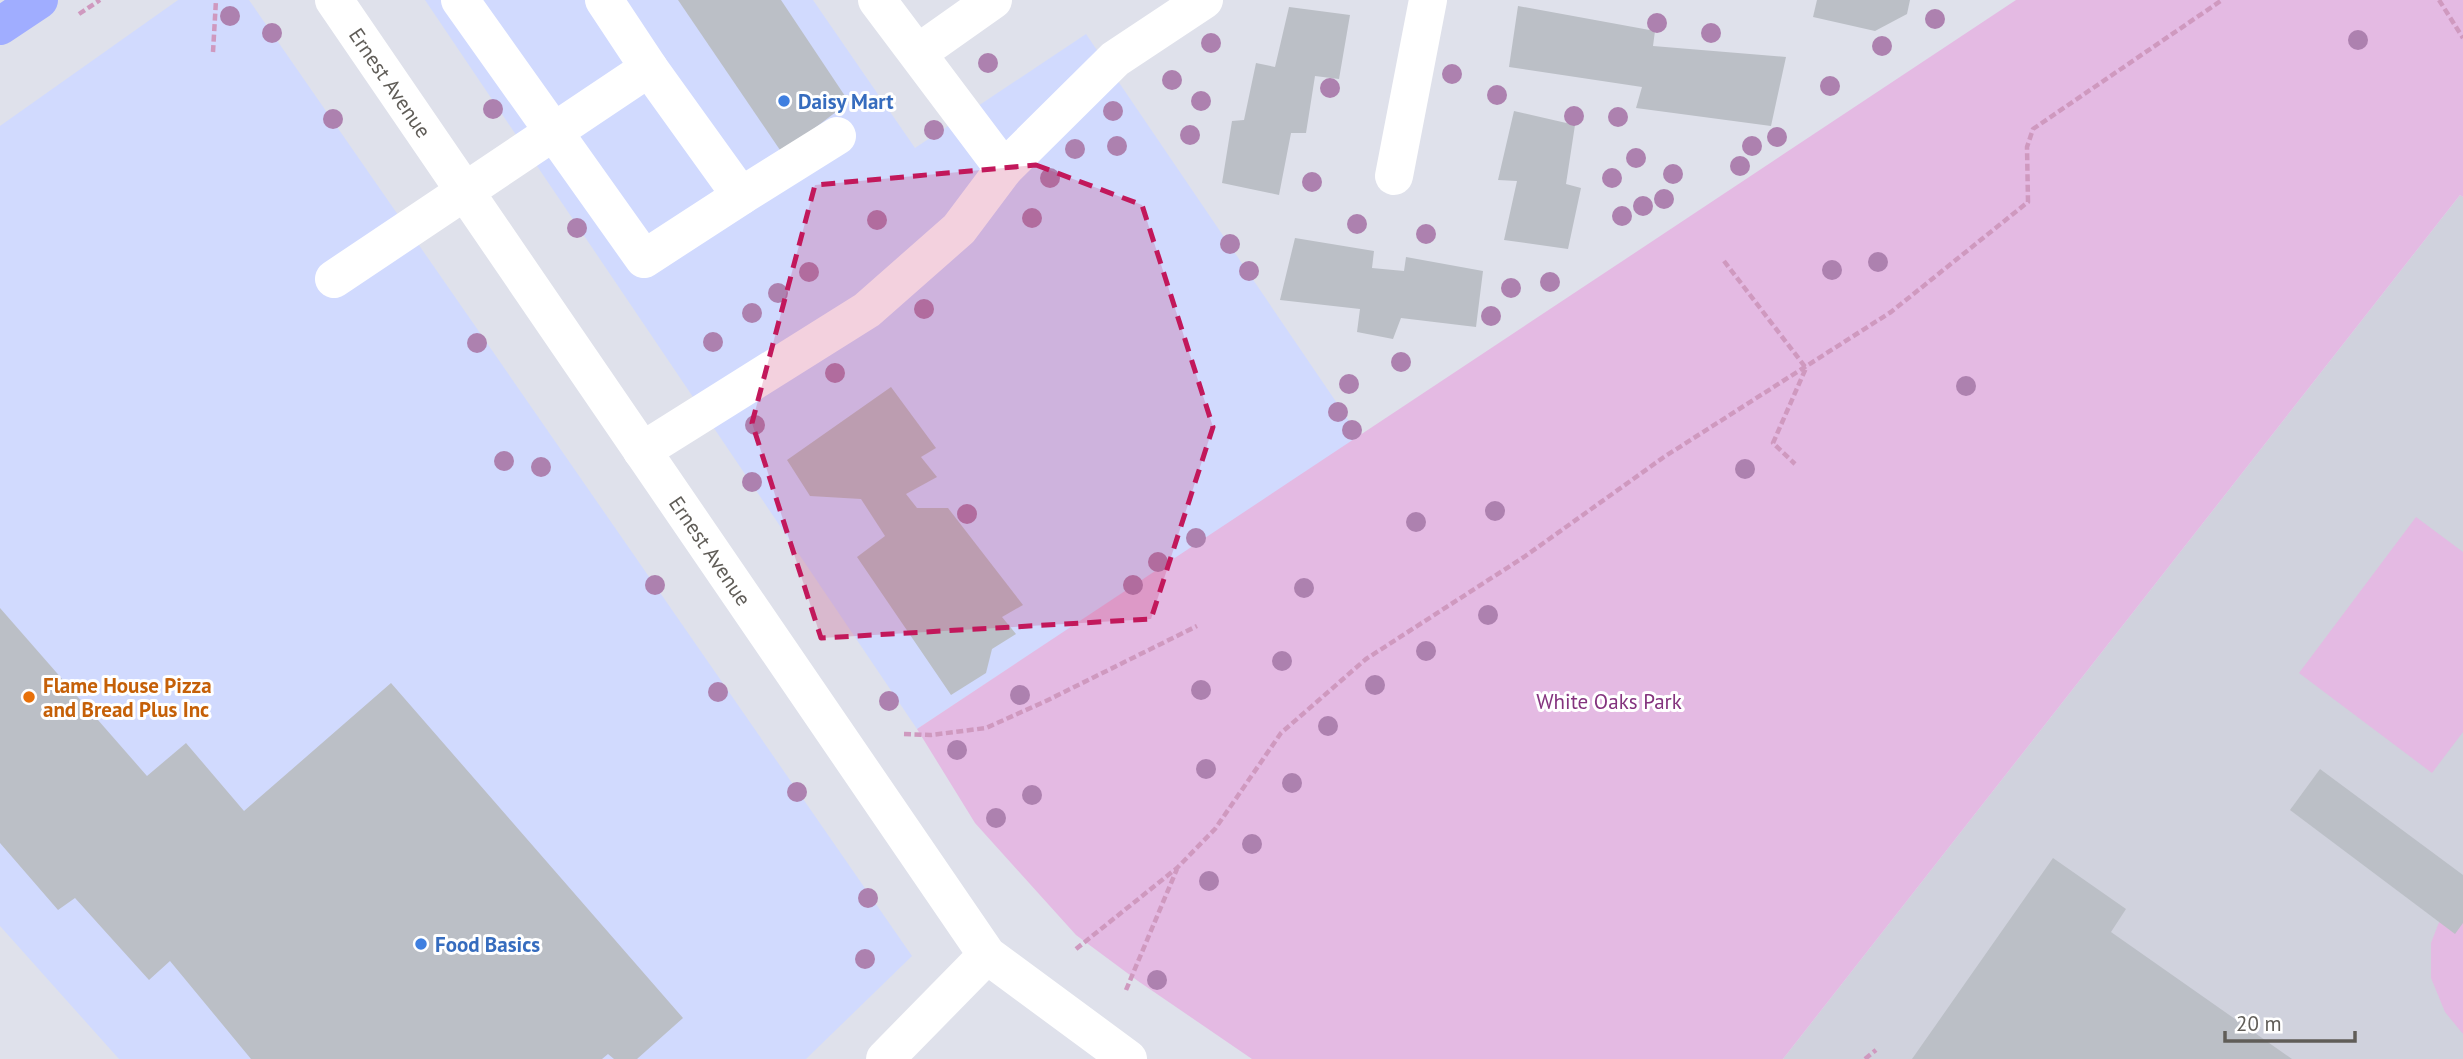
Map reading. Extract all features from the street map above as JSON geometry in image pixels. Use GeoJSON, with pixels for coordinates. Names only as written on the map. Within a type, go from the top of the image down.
{"type":"FeatureCollection","features":[{"type":"Feature","properties":{"kind":"main road"},"geometry":{"type":"LineString","coordinates":[[0,26],[39,0]]}},
{"type":"Feature","properties":{"kind":"street","name":"Ernest Avenue"},"geometry":{"type":"LineString","coordinates":[[334,0],[987,955],[1128,1059]]}},
{"type":"Feature","properties":{"kind":"street"},"geometry":{"type":"LineString","coordinates":[[460,0],[644,259],[837,136]]}},
{"type":"Feature","properties":{"kind":"street"},"geometry":{"type":"LineString","coordinates":[[604,0],[741,196]]}},
{"type":"Feature","properties":{"kind":"street"},"geometry":{"type":"LineString","coordinates":[[877,0],[1004,169]]}},
{"type":"Feature","properties":{"kind":"street"},"geometry":{"type":"LineString","coordinates":[[918,53],[993,0]]}},
{"type":"Feature","properties":{"kind":"street"},"geometry":{"type":"LineString","coordinates":[[642,451],[867,310],[959,229],[1004,169],[1115,59],[1204,0]]}},
{"type":"Feature","properties":{"kind":"street"},"geometry":{"type":"LineString","coordinates":[[1394,176],[1428,0]]}},
{"type":"Feature","properties":{"kind":"street"},"geometry":{"type":"LineString","coordinates":[[334,279],[649,68]]}},
{"type":"Feature","properties":{"kind":"street"},"geometry":{"type":"LineString","coordinates":[[885,1059],[987,955]]}},
{"type":"Feature","properties":{"kind":"path"},"geometry":{"type":"LineString","coordinates":[[213,52],[216,0]]}},
{"type":"Feature","properties":{"kind":"path"},"geometry":{"type":"LineString","coordinates":[[1076,949],[1177,868],[1215,829],[1281,733],[1366,659],[1524,557],[1664,457],[1891,312],[2028,202],[2027,147],[2033,129],[2222,0]]}},
{"type":"Feature","properties":{"kind":"path"},"geometry":{"type":"LineString","coordinates":[[2439,0],[2463,38]]}},
{"type":"Feature","properties":{"kind":"path"},"geometry":{"type":"LineString","coordinates":[[1724,261],[1806,368]]}},
{"type":"Feature","properties":{"kind":"path"},"geometry":{"type":"LineString","coordinates":[[1795,464],[1773,443],[1806,368]]}},
{"type":"Feature","properties":{"kind":"path"},"geometry":{"type":"LineString","coordinates":[[904,734],[931,735],[986,728],[1197,625]]}},
{"type":"Feature","properties":{"kind":"path"},"geometry":{"type":"LineString","coordinates":[[1126,990],[1177,868]]}},
{"type":"Feature","properties":{"kind":"path"},"geometry":{"type":"LineString","coordinates":[[1865,1059],[1876,1050]]}},
{"type":"Feature","properties":{"kind":"highlighted area"},"geometry":{"type":"Polygon","coordinates":[[[1036,165],[1142,205],[1213,427],[1151,619],[821,638],[752,423],[815,185],[1036,165]]]}},
{"type":"Feature","properties":{"kind":"shaded area"},"geometry":{"type":"Polygon","coordinates":[[[178,0],[249,0],[912,956],[806,1059],[119,1059],[0,926],[0,126],[178,0]]]}},
{"type":"Feature","properties":{"kind":"shaded area"},"geometry":{"type":"Polygon","coordinates":[[[425,0],[813,0],[915,148],[1086,34],[1360,437],[917,729],[425,0]]]}},
{"type":"Feature","properties":{"kind":"shaded area"},"geometry":{"type":"Polygon","coordinates":[[[2460,195],[2463,197],[2463,1059],[1783,1059],[2460,195]]]}},
{"type":"Feature","properties":{"kind":"green space","name":"White Oaks Park"},"geometry":{"type":"Polygon","coordinates":[[[2016,0],[2463,0],[2463,197],[2460,195],[1783,1059],[1252,1059],[1076,935],[975,823],[917,729],[2016,0]]]}},
{"type":"Feature","properties":{"kind":"green space"},"geometry":{"type":"Polygon","coordinates":[[[2416,517],[2463,552],[2463,732],[2432,773],[2299,673],[2416,517]]]}},
{"type":"Feature","properties":{"kind":"green space"},"geometry":{"type":"Polygon","coordinates":[[[2463,895],[2463,1034],[2445,1012],[2431,978],[2431,943],[2443,912],[2463,895]]]}},
{"type":"Feature","properties":{"kind":"building"},"geometry":{"type":"Polygon","coordinates":[[[678,0],[781,0],[849,102],[782,153],[678,0]]]}},
{"type":"Feature","properties":{"kind":"building"},"geometry":{"type":"Polygon","coordinates":[[[1817,0],[1910,0],[1907,14],[1875,31],[1813,17],[1817,0]]]}},
{"type":"Feature","properties":{"kind":"building"},"geometry":{"type":"Polygon","coordinates":[[[1518,6],[1655,31],[1653,46],[1786,57],[1771,126],[1636,108],[1642,87],[1509,67],[1518,6]]]}},
{"type":"Feature","properties":{"kind":"building"},"geometry":{"type":"Polygon","coordinates":[[[1289,7],[1350,15],[1339,79],[1315,76],[1306,133],[1291,133],[1279,195],[1222,183],[1232,121],[1244,120],[1256,63],[1275,67],[1289,7]]]}},
{"type":"Feature","properties":{"kind":"building"},"geometry":{"type":"Polygon","coordinates":[[[1514,111],[1575,125],[1566,184],[1581,188],[1568,249],[1504,240],[1517,181],[1498,180],[1514,111]]]}},
{"type":"Feature","properties":{"kind":"building"},"geometry":{"type":"Polygon","coordinates":[[[1295,238],[1374,251],[1372,268],[1404,271],[1406,257],[1483,271],[1476,327],[1401,318],[1393,339],[1357,332],[1360,309],[1280,300],[1295,238]]]}},
{"type":"Feature","properties":{"kind":"building"},"geometry":{"type":"Polygon","coordinates":[[[891,387],[936,448],[921,457],[937,477],[906,494],[917,508],[948,508],[1023,605],[1002,617],[1016,634],[992,649],[986,673],[951,695],[857,557],[885,536],[861,499],[810,496],[787,460],[891,387]]]}},
{"type":"Feature","properties":{"kind":"building"},"geometry":{"type":"Polygon","coordinates":[[[0,608],[147,776],[186,743],[244,811],[391,683],[683,1018],[637,1059],[614,1059],[608,1054],[602,1059],[251,1059],[170,961],[149,980],[75,898],[58,910],[0,843],[0,608]]]}},
{"type":"Feature","properties":{"kind":"building"},"geometry":{"type":"Polygon","coordinates":[[[2320,769],[2463,875],[2463,923],[2455,934],[2290,810],[2320,769]]]}},
{"type":"Feature","properties":{"kind":"building"},"geometry":{"type":"Polygon","coordinates":[[[2053,858],[2126,909],[2111,932],[2292,1059],[1912,1059],[2053,858]]]}},
{"type":"Feature","properties":{"kind":"place","name":"Daisy Mart"},"geometry":{"type":"Point","coordinates":[784,101]}},
{"type":"Feature","properties":{"kind":"place","name":"Flame House Pizza and Bread Plus Inc"},"geometry":{"type":"Point","coordinates":[29,697]}},
{"type":"Feature","properties":{"kind":"place","name":"Food Basics"},"geometry":{"type":"Point","coordinates":[421,944]}}]}
